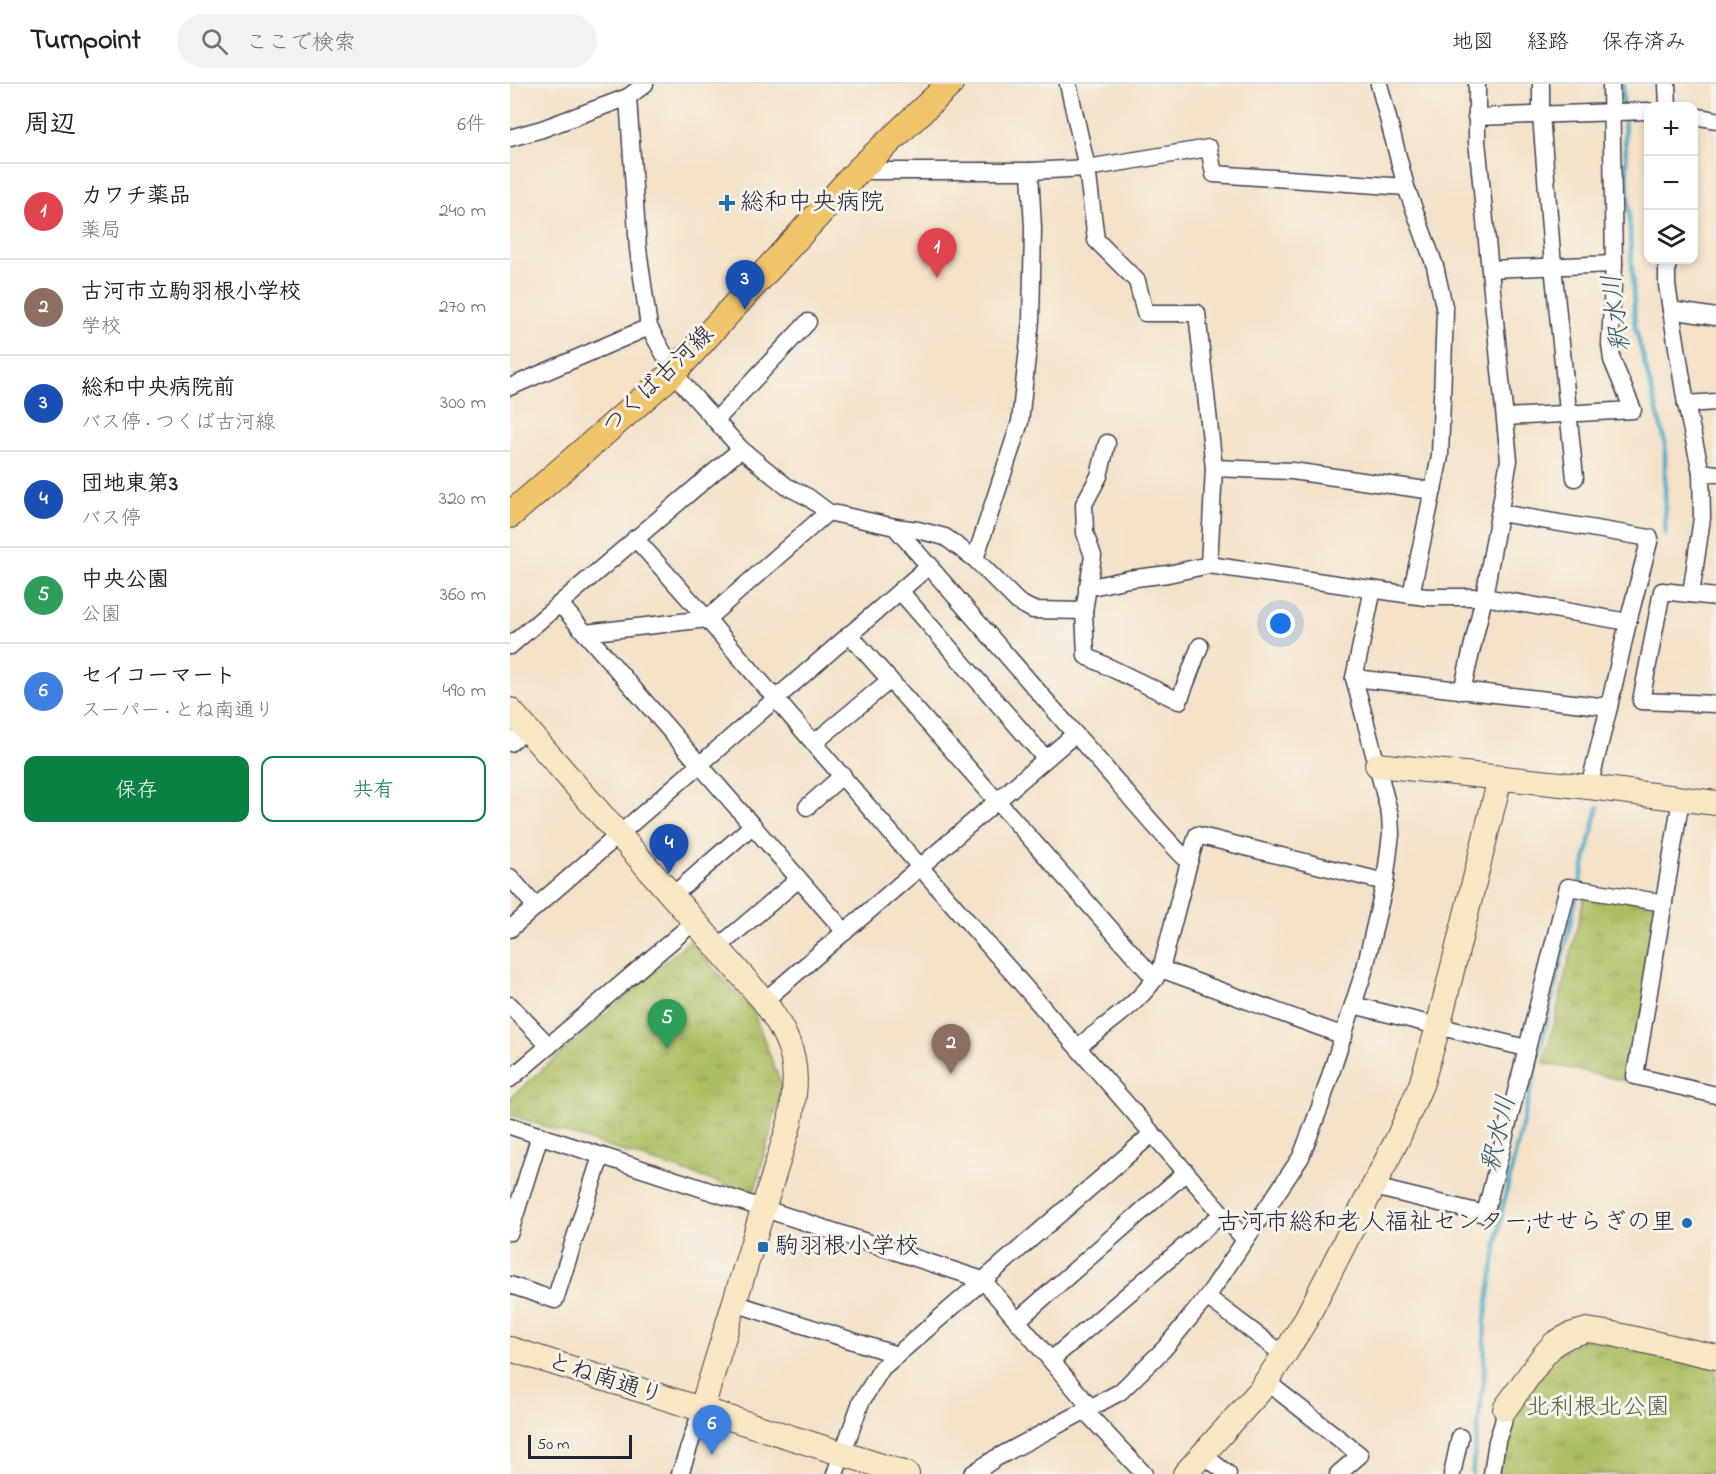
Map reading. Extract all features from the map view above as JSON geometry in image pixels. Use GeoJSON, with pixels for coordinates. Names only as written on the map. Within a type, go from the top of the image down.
{"type":"FeatureCollection","features":[{"type":"Feature","properties":{"kind":"main road","name":"つくば古河線"},"geometry":{"type":"LineString","coordinates":[[510,515],[674,372],[858,171],[950,84]]}},
{"type":"Feature","properties":{"kind":"street"},"geometry":{"type":"LineString","coordinates":[[510,138],[542,129],[628,97],[645,84]]}},
{"type":"Feature","properties":{"kind":"street"},"geometry":{"type":"LineString","coordinates":[[1068,84],[1087,168],[1096,240],[1137,281],[1145,313],[1197,313],[1214,468],[1209,565]]}},
{"type":"Feature","properties":{"kind":"street"},"geometry":{"type":"LineString","coordinates":[[1379,84],[1406,187],[1436,266],[1445,311],[1440,456],[1411,595]]}},
{"type":"Feature","properties":{"kind":"street"},"geometry":{"type":"LineString","coordinates":[[1462,691],[1484,597],[1509,460],[1476,117],[1477,84]]}},
{"type":"Feature","properties":{"kind":"street"},"geometry":{"type":"LineString","coordinates":[[1541,84],[1541,115],[1553,266],[1575,478]]}},
{"type":"Feature","properties":{"kind":"street"},"geometry":{"type":"LineString","coordinates":[[1506,417],[1633,410],[1612,360],[1610,345],[1614,264],[1611,84]]}},
{"type":"Feature","properties":{"kind":"street"},"geometry":{"type":"LineString","coordinates":[[1667,84],[1668,102]]}},
{"type":"Feature","properties":{"kind":"street"},"geometry":{"type":"LineString","coordinates":[[628,97],[638,249],[650,327],[674,372],[688,390],[741,448],[786,486],[808,497],[828,512],[945,537],[975,559],[1017,602],[1033,610],[1084,611]]}},
{"type":"Feature","properties":{"kind":"street"},"geometry":{"type":"LineString","coordinates":[[1476,117],[1644,111]]}},
{"type":"Feature","properties":{"kind":"street"},"geometry":{"type":"LineString","coordinates":[[1698,117],[1716,120]]}},
{"type":"Feature","properties":{"kind":"street"},"geometry":{"type":"LineString","coordinates":[[858,171],[1030,171],[1087,168],[1209,148],[1214,174],[1406,187]]}},
{"type":"Feature","properties":{"kind":"street"},"geometry":{"type":"LineString","coordinates":[[975,559],[1020,422],[1031,320],[1033,229],[1030,171]]}},
{"type":"Feature","properties":{"kind":"street"},"geometry":{"type":"LineString","coordinates":[[1490,269],[1614,264]]}},
{"type":"Feature","properties":{"kind":"street"},"geometry":{"type":"LineString","coordinates":[[1667,264],[1667,285],[1686,404],[1708,473],[1691,594]]}},
{"type":"Feature","properties":{"kind":"street"},"geometry":{"type":"LineString","coordinates":[[1671,310],[1716,317]]}},
{"type":"Feature","properties":{"kind":"street"},"geometry":{"type":"LineString","coordinates":[[716,420],[808,322]]}},
{"type":"Feature","properties":{"kind":"street"},"geometry":{"type":"LineString","coordinates":[[510,387],[650,327]]}},
{"type":"Feature","properties":{"kind":"street"},"geometry":{"type":"LineString","coordinates":[[1686,404],[1716,402]]}},
{"type":"Feature","properties":{"kind":"street"},"geometry":{"type":"LineString","coordinates":[[1107,443],[1099,476],[1084,504],[1085,532],[1093,556],[1084,611],[1086,656],[1179,701],[1200,646]]}},
{"type":"Feature","properties":{"kind":"street"},"geometry":{"type":"LineString","coordinates":[[510,646],[741,448]]}},
{"type":"Feature","properties":{"kind":"street"},"geometry":{"type":"LineString","coordinates":[[1214,468],[1292,471],[1433,491]]}},
{"type":"Feature","properties":{"kind":"street"},"geometry":{"type":"LineString","coordinates":[[585,633],[707,619],[828,512]]}},
{"type":"Feature","properties":{"kind":"street"},"geometry":{"type":"LineString","coordinates":[[1500,513],[1650,538],[1589,787]]}},
{"type":"Feature","properties":{"kind":"street"},"geometry":{"type":"LineString","coordinates":[[895,527],[1166,839],[1190,862]]}},
{"type":"Feature","properties":{"kind":"street"},"geometry":{"type":"LineString","coordinates":[[635,538],[1245,1240]]}},
{"type":"Feature","properties":{"kind":"street"},"geometry":{"type":"LineString","coordinates":[[510,929],[930,565]]}},
{"type":"Feature","properties":{"kind":"street"},"geometry":{"type":"LineString","coordinates":[[1087,588],[1209,565],[1426,597],[1484,597],[1628,622]]}},
{"type":"Feature","properties":{"kind":"street"},"geometry":{"type":"LineString","coordinates":[[972,1474],[996,1458],[1120,1392],[1164,1349],[1207,1297],[1301,1157],[1320,1107],[1365,968],[1385,882],[1391,834],[1390,815],[1354,678],[1373,589]]}},
{"type":"Feature","properties":{"kind":"street"},"geometry":{"type":"LineString","coordinates":[[900,591],[1045,758]]}},
{"type":"Feature","properties":{"kind":"street"},"geometry":{"type":"LineString","coordinates":[[1715,700],[1641,700],[1662,591],[1716,597]]}},
{"type":"Feature","properties":{"kind":"street"},"geometry":{"type":"LineString","coordinates":[[560,604],[845,932]]}},
{"type":"Feature","properties":{"kind":"street"},"geometry":{"type":"LineString","coordinates":[[849,634],[996,802],[1158,974],[1344,1036]]}},
{"type":"Feature","properties":{"kind":"street"},"geometry":{"type":"LineString","coordinates":[[1354,678],[1609,707]]}},
{"type":"Feature","properties":{"kind":"street"},"geometry":{"type":"LineString","coordinates":[[814,742],[890,680]]}},
{"type":"Feature","properties":{"kind":"street"},"geometry":{"type":"LineString","coordinates":[[510,710],[518,736],[619,835],[764,1001],[781,1026],[790,1048],[796,1091],[790,1122],[681,1474]]}},
{"type":"Feature","properties":{"kind":"street"},"geometry":{"type":"LineString","coordinates":[[764,1001],[1075,734]]}},
{"type":"Feature","properties":{"kind":"street"},"geometry":{"type":"LineString","coordinates":[[1377,765],[1716,803]]}},
{"type":"Feature","properties":{"kind":"street"},"geometry":{"type":"LineString","coordinates":[[807,807],[843,775]]}},
{"type":"Feature","properties":{"kind":"street"},"geometry":{"type":"LineString","coordinates":[[1185,1474],[1267,1383],[1305,1321],[1374,1187],[1421,1085],[1438,1027],[1500,777]]}},
{"type":"Feature","properties":{"kind":"street"},"geometry":{"type":"LineString","coordinates":[[1680,799],[1635,1076],[1716,1095]]}},
{"type":"Feature","properties":{"kind":"street"},"geometry":{"type":"LineString","coordinates":[[672,896],[753,825]]}},
{"type":"Feature","properties":{"kind":"street"},"geometry":{"type":"LineString","coordinates":[[1078,1047],[1143,994],[1158,974],[1197,835],[1385,882]]}},
{"type":"Feature","properties":{"kind":"street"},"geometry":{"type":"LineString","coordinates":[[510,877],[536,906]]}},
{"type":"Feature","properties":{"kind":"street"},"geometry":{"type":"LineString","coordinates":[[717,948],[799,879]]}},
{"type":"Feature","properties":{"kind":"street"},"geometry":{"type":"LineString","coordinates":[[1374,1187],[1485,1214],[1568,887],[1664,903]]}},
{"type":"Feature","properties":{"kind":"street"},"geometry":{"type":"LineString","coordinates":[[510,1079],[694,922]]}},
{"type":"Feature","properties":{"kind":"street"},"geometry":{"type":"LineString","coordinates":[[510,1005],[549,1046]]}},
{"type":"Feature","properties":{"kind":"street"},"geometry":{"type":"LineString","coordinates":[[1353,1005],[1526,1048]]}},
{"type":"Feature","properties":{"kind":"street"},"geometry":{"type":"LineString","coordinates":[[510,1126],[983,1280],[1144,1474]]}},
{"type":"Feature","properties":{"kind":"street"},"geometry":{"type":"LineString","coordinates":[[838,1464],[861,1402],[882,1368],[1152,1134]]}},
{"type":"Feature","properties":{"kind":"street"},"geometry":{"type":"LineString","coordinates":[[510,1232],[540,1136]]}},
{"type":"Feature","properties":{"kind":"street"},"geometry":{"type":"LineString","coordinates":[[510,1285],[555,1300],[601,1156]]}},
{"type":"Feature","properties":{"kind":"street"},"geometry":{"type":"LineString","coordinates":[[1017,1321],[1185,1173]]}},
{"type":"Feature","properties":{"kind":"street"},"geometry":{"type":"LineString","coordinates":[[1051,1360],[1221,1214]]}},
{"type":"Feature","properties":{"kind":"street"},"geometry":{"type":"LineString","coordinates":[[1207,1297],[1284,1355]]}},
{"type":"Feature","properties":{"kind":"street"},"geometry":{"type":"LineString","coordinates":[[734,1303],[897,1355]]}},
{"type":"Feature","properties":{"kind":"street"},"geometry":{"type":"LineString","coordinates":[[1492,1474],[1505,1409],[1543,1356],[1555,1343],[1570,1335],[1587,1330],[1716,1357]]}},
{"type":"Feature","properties":{"kind":"street","name":"とね南通り"},"geometry":{"type":"LineString","coordinates":[[510,1350],[701,1411],[838,1464],[907,1474]]}},
{"type":"Feature","properties":{"kind":"street"},"geometry":{"type":"LineString","coordinates":[[1267,1383],[1360,1455],[1338,1474]]}},
{"type":"Feature","properties":{"kind":"street"},"geometry":{"type":"LineString","coordinates":[[1452,1474],[1460,1437]]}},
{"type":"Feature","properties":{"kind":"street"},"geometry":{"type":"LineString","coordinates":[[1202,1454],[1228,1474]]}},
{"type":"Feature","properties":{"kind":"green space"},"geometry":{"type":"Polygon","coordinates":[[[1586,890],[1663,907],[1632,1082],[1544,1063],[1586,890]]]}},
{"type":"Feature","properties":{"kind":"green space"},"geometry":{"type":"Polygon","coordinates":[[[689,941],[753,1011],[782,1087],[754,1194],[510,1115],[510,1098],[689,941]]]}},
{"type":"Feature","properties":{"kind":"green space","name":"北利根北公園"},"geometry":{"type":"Polygon","coordinates":[[[1586,1339],[1716,1367],[1716,1474],[1496,1474],[1513,1415],[1552,1357],[1586,1339]]]}},
{"type":"Feature","properties":{"kind":"waterway","name":"釈水川"},"geometry":{"type":"LineString","coordinates":[[1623,84],[1623,108]]}},
{"type":"Feature","properties":{"kind":"waterway","name":"釈水川"},"geometry":{"type":"LineString","coordinates":[[1624,117],[1635,326],[1665,442],[1665,534]]}},
{"type":"Feature","properties":{"kind":"waterway","name":"釈水川"},"geometry":{"type":"LineString","coordinates":[[1472,1474],[1484,1377],[1485,1321],[1502,1210],[1598,807]]}},
{"type":"Feature","properties":{"kind":"place","name":"総和中央病院"},"geometry":{"type":"Point","coordinates":[727,203]}},
{"type":"Feature","properties":{"kind":"place","name":"カワチ薬品"},"geometry":{"type":"Point","coordinates":[937,278]}},
{"type":"Feature","properties":{"kind":"place","name":"総和中央病院前"},"geometry":{"type":"Point","coordinates":[745,310]}},
{"type":"Feature","properties":{"kind":"place","name":"団地東第3"},"geometry":{"type":"Point","coordinates":[669,874]}},
{"type":"Feature","properties":{"kind":"place","name":"中央公園"},"geometry":{"type":"Point","coordinates":[667,1049]}},
{"type":"Feature","properties":{"kind":"place","name":"古河市立駒羽根小学校"},"geometry":{"type":"Point","coordinates":[951,1074]}},
{"type":"Feature","properties":{"kind":"place","name":"古河市総和老人福祉センター;せせらぎの里"},"geometry":{"type":"Point","coordinates":[1687,1223]}},
{"type":"Feature","properties":{"kind":"place","name":"駒羽根小学校"},"geometry":{"type":"Point","coordinates":[763,1247]}},
{"type":"Feature","properties":{"kind":"place","name":"セイコーマート"},"geometry":{"type":"Point","coordinates":[712,1455]}}]}
